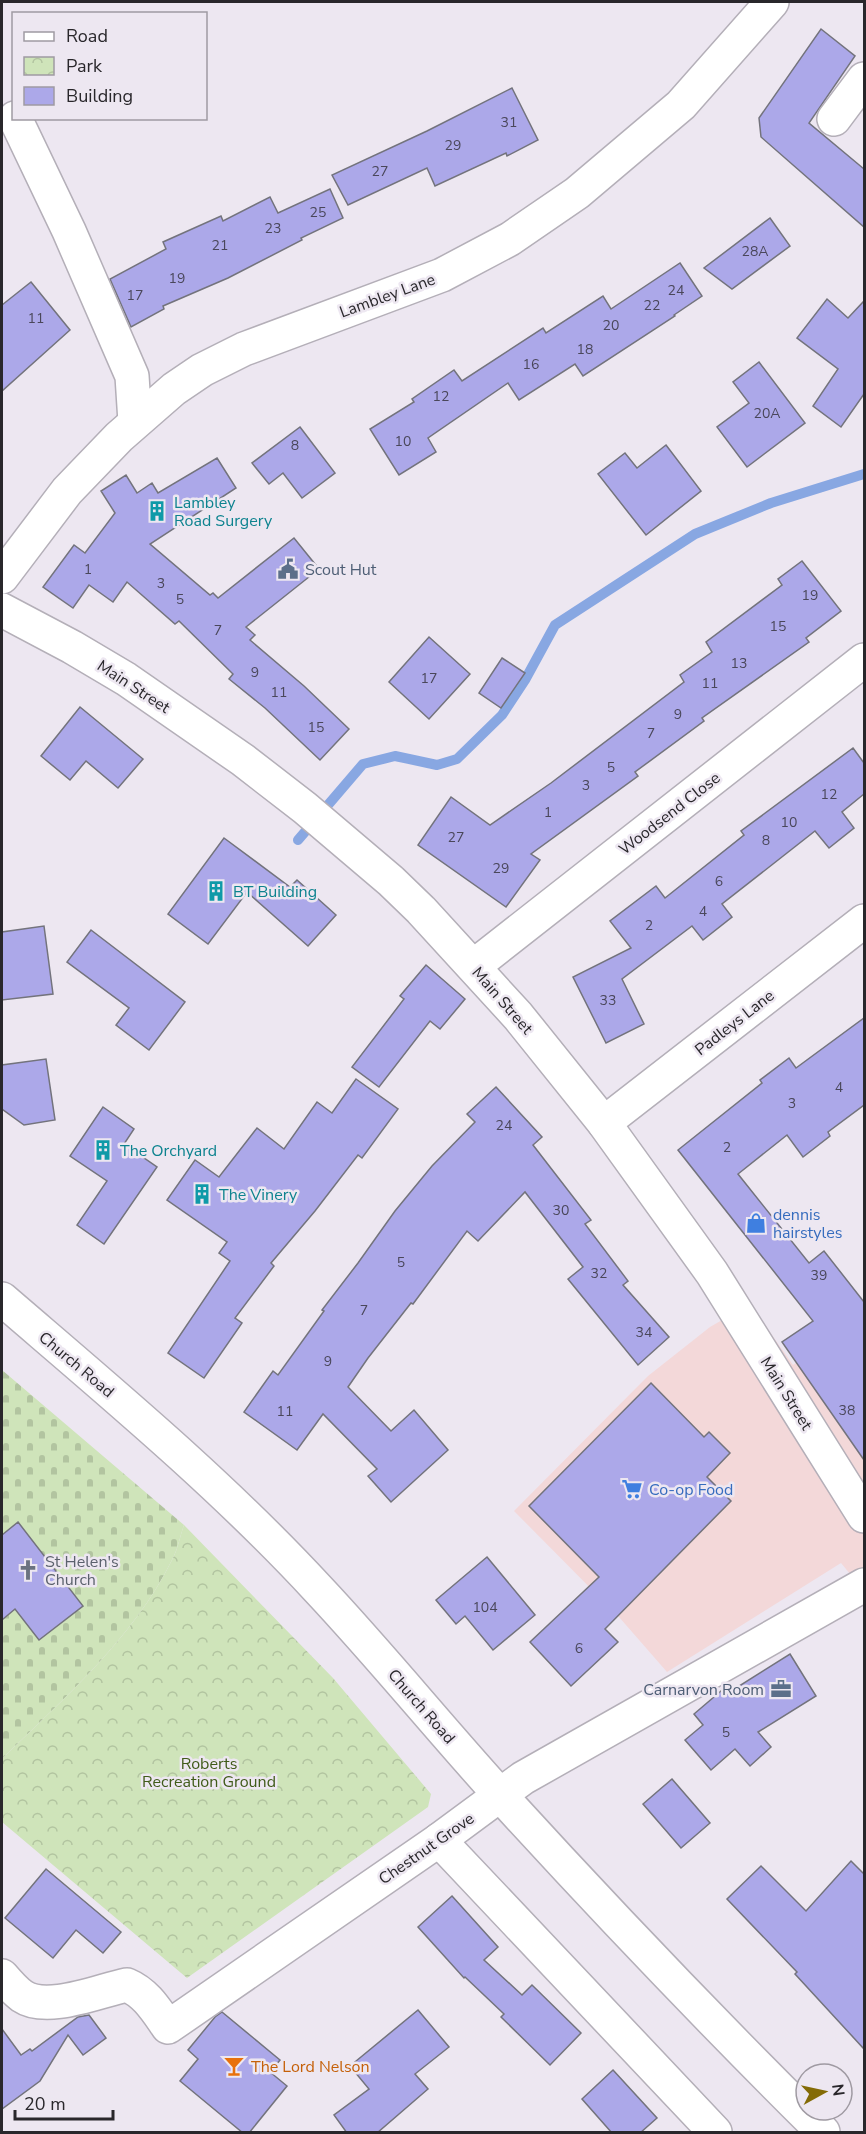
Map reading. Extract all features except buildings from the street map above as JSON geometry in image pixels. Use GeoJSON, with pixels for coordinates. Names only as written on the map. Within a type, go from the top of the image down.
{"type":"FeatureCollection","features":[{"type":"Feature","properties":{"kind":"street","name":"Lambley Lane"},"geometry":{"type":"LineString","coordinates":[[2,577],[66,491],[135,422],[174,388],[202,370],[244,349],[442,275],[519,233],[577,193],[681,105],[772,2]]}},
{"type":"Feature","properties":{"kind":"street"},"geometry":{"type":"LineString","coordinates":[[834,119],[864,79]]}},
{"type":"Feature","properties":{"kind":"street"},"geometry":{"type":"LineString","coordinates":[[2,94],[12,113]]}},
{"type":"Feature","properties":{"kind":"street"},"geometry":{"type":"LineString","coordinates":[[15,120],[69,231],[132,376],[135,422]]}},
{"type":"Feature","properties":{"kind":"street","name":"Main Street"},"geometry":{"type":"LineString","coordinates":[[5,611],[126,679],[243,760],[305,808],[391,881],[474,966],[525,1024],[604,1123],[712,1273],[864,1516]]}},
{"type":"Feature","properties":{"kind":"street","name":"Woodsend Close"},"geometry":{"type":"LineString","coordinates":[[474,966],[864,660]]}},
{"type":"Feature","properties":{"kind":"street","name":"Padleys Lane"},"geometry":{"type":"LineString","coordinates":[[604,1123],[864,921]]}},
{"type":"Feature","properties":{"kind":"street","name":"Church Road"},"geometry":{"type":"LineString","coordinates":[[2,1299],[192,1464],[318,1588],[500,1795],[753,2064],[823,2133]]}},
{"type":"Feature","properties":{"kind":"street","name":"Chestnut Grove"},"geometry":{"type":"LineString","coordinates":[[2,1976],[22,1995],[33,2001],[47,2004],[127,1985],[138,1990],[152,2004],[168,2027],[439,1840],[523,1778],[864,1585]]}},
{"type":"Feature","properties":{"kind":"street"},"geometry":{"type":"LineString","coordinates":[[439,1840],[708,2130]]}},
{"type":"Feature","properties":{"kind":"shaded area"},"geometry":{"type":"Polygon","coordinates":[[[750,1304],[793,1365],[864,1314],[864,1591],[841,1563],[667,1672],[619,1617],[514,1511],[648,1376],[710,1327],[750,1304]]]}},
{"type":"Feature","properties":{"kind":"green space"},"geometry":{"type":"Polygon","coordinates":[[[2,1370],[184,1525],[172,1560],[138,1616],[96,1666],[2,1759],[2,1370]]]}},
{"type":"Feature","properties":{"kind":"green space","name":"Roberts Recreation Ground"},"geometry":{"type":"Polygon","coordinates":[[[184,1525],[333,1678],[431,1794],[428,1807],[187,1978],[2,1822],[2,1759],[96,1666],[138,1616],[172,1560],[184,1525]]]}},
{"type":"Feature","properties":{"kind":"waterway"},"geometry":{"type":"LineString","coordinates":[[298,840],[363,764],[395,756],[437,765],[457,759],[502,715],[525,680],[555,625],[695,534],[771,503],[864,474]]}},
{"type":"Feature","properties":{"kind":"place","name":"Lambley Road Surgery"},"geometry":{"type":"Point","coordinates":[157,511]}},
{"type":"Feature","properties":{"kind":"place","name":"Scout Hut"},"geometry":{"type":"Point","coordinates":[288,569]}},
{"type":"Feature","properties":{"kind":"place","name":"BT Building"},"geometry":{"type":"Point","coordinates":[216,891]}},
{"type":"Feature","properties":{"kind":"place","name":"The Orchyard"},"geometry":{"type":"Point","coordinates":[103,1150]}},
{"type":"Feature","properties":{"kind":"place","name":"The Vinery"},"geometry":{"type":"Point","coordinates":[202,1194]}},
{"type":"Feature","properties":{"kind":"place","name":"dennis hairstyles"},"geometry":{"type":"Point","coordinates":[756,1223]}},
{"type":"Feature","properties":{"kind":"place","name":"Co-op Food"},"geometry":{"type":"Point","coordinates":[632,1489]}},
{"type":"Feature","properties":{"kind":"place","name":"St Helen's Church"},"geometry":{"type":"Point","coordinates":[28,1570]}},
{"type":"Feature","properties":{"kind":"place","name":"Carnarvon Room"},"geometry":{"type":"Point","coordinates":[781,1689]}},
{"type":"Feature","properties":{"kind":"place","name":"The Lord Nelson"},"geometry":{"type":"Point","coordinates":[234,2066]}}]}
